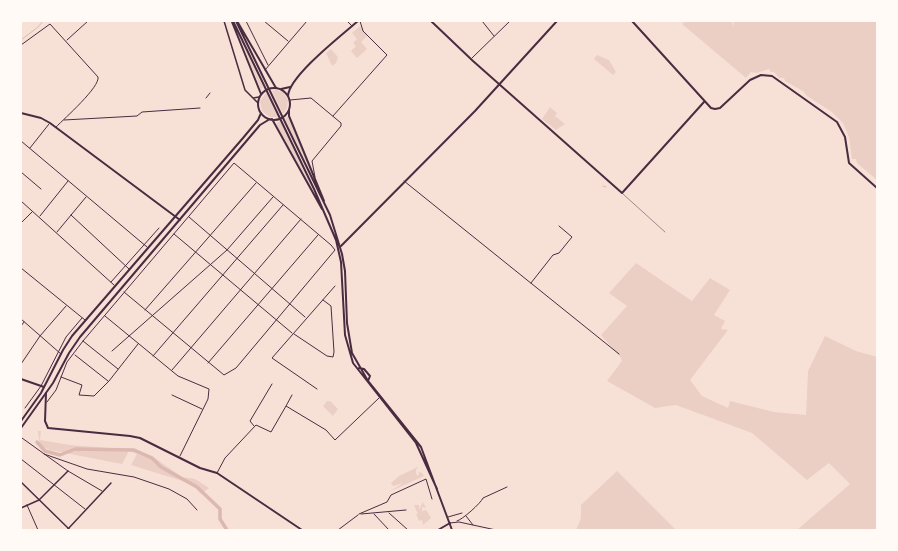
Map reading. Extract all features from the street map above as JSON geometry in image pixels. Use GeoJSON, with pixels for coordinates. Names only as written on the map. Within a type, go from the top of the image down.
{"type":"FeatureCollection","features":[{"type":"Feature","properties":{"kind":"main road"},"geometry":{"type":"LineString","coordinates":[[234,21],[276,88]]}},
{"type":"Feature","properties":{"kind":"main road"},"geometry":{"type":"LineString","coordinates":[[234,21],[325,213],[340,254],[344,328],[353,363],[421,447],[452,530]]}},
{"type":"Feature","properties":{"kind":"main road"},"geometry":{"type":"LineString","coordinates":[[234,21],[260,96]]}},
{"type":"Feature","properties":{"kind":"main road"},"geometry":{"type":"LineString","coordinates":[[288,96],[291,86],[309,65],[359,21]]}},
{"type":"Feature","properties":{"kind":"main road"},"geometry":{"type":"LineString","coordinates":[[431,21],[471,59],[622,193],[704,102]]}},
{"type":"Feature","properties":{"kind":"main road"},"geometry":{"type":"LineString","coordinates":[[340,246],[404,180],[463,123],[556,21]]}},
{"type":"Feature","properties":{"kind":"main road"},"geometry":{"type":"LineString","coordinates":[[632,21],[711,108],[720,108],[754,77],[764,75],[772,76],[837,122],[845,137],[849,163],[877,188]]}},
{"type":"Feature","properties":{"kind":"main road"},"geometry":{"type":"LineString","coordinates":[[280,89],[291,86]]}},
{"type":"Feature","properties":{"kind":"main road"},"geometry":{"type":"LineString","coordinates":[[21,421],[44,387],[61,354],[85,320],[258,120],[261,113],[258,103],[260,96],[267,90],[276,88],[280,89],[288,96],[290,100],[289,116],[315,177],[340,246],[345,271],[348,339],[352,353],[368,382],[416,443],[440,495]]}},
{"type":"Feature","properties":{"kind":"main road"},"geometry":{"type":"LineString","coordinates":[[21,428],[46,393],[72,348],[94,320],[260,125],[271,119],[281,118],[287,114],[289,110]]}},
{"type":"Feature","properties":{"kind":"main road"},"geometry":{"type":"LineString","coordinates":[[21,113],[41,118],[56,127],[180,220]]}},
{"type":"Feature","properties":{"kind":"main road"},"geometry":{"type":"LineString","coordinates":[[261,113],[271,119],[325,213]]}},
{"type":"Feature","properties":{"kind":"main road"},"geometry":{"type":"LineString","coordinates":[[282,122],[324,203]]}},
{"type":"Feature","properties":{"kind":"main road"},"geometry":{"type":"LineString","coordinates":[[89,316],[94,316],[94,320]]}},
{"type":"Feature","properties":{"kind":"main road"},"geometry":{"type":"LineString","coordinates":[[359,368],[364,369],[370,376],[368,382]]}},
{"type":"Feature","properties":{"kind":"main road"},"geometry":{"type":"LineString","coordinates":[[21,379],[44,387]]}},
{"type":"Feature","properties":{"kind":"main road"},"geometry":{"type":"LineString","coordinates":[[46,393],[47,402],[45,421],[48,428],[134,436],[205,470],[216,473],[302,530]]}},
{"type":"Feature","properties":{"kind":"main road"},"geometry":{"type":"LineString","coordinates":[[41,400],[47,402]]}},
{"type":"Feature","properties":{"kind":"main road"},"geometry":{"type":"LineString","coordinates":[[438,530],[450,523]]}},
{"type":"Feature","properties":{"kind":"street"},"geometry":{"type":"LineString","coordinates":[[66,41],[88,21]]}},
{"type":"Feature","properties":{"kind":"street"},"geometry":{"type":"LineString","coordinates":[[224,21],[245,90],[258,103]]}},
{"type":"Feature","properties":{"kind":"street"},"geometry":{"type":"LineString","coordinates":[[246,21],[268,65]]}},
{"type":"Feature","properties":{"kind":"street"},"geometry":{"type":"LineString","coordinates":[[264,21],[288,42]]}},
{"type":"Feature","properties":{"kind":"street"},"geometry":{"type":"LineString","coordinates":[[265,71],[268,69],[268,65],[307,21]]}},
{"type":"Feature","properties":{"kind":"street"},"geometry":{"type":"LineString","coordinates":[[347,21],[352,26]]}},
{"type":"Feature","properties":{"kind":"street"},"geometry":{"type":"LineString","coordinates":[[333,116],[386,55],[363,31],[359,21]]}},
{"type":"Feature","properties":{"kind":"street"},"geometry":{"type":"LineString","coordinates":[[434,24],[438,21]]}},
{"type":"Feature","properties":{"kind":"street"},"geometry":{"type":"LineString","coordinates":[[482,21],[494,37]]}},
{"type":"Feature","properties":{"kind":"street"},"geometry":{"type":"LineString","coordinates":[[471,59],[510,21]]}},
{"type":"Feature","properties":{"kind":"street"},"geometry":{"type":"LineString","coordinates":[[21,45],[50,24],[98,77],[99,80],[90,93],[56,127]]}},
{"type":"Feature","properties":{"kind":"street"},"geometry":{"type":"LineString","coordinates":[[206,98],[210,93]]}},
{"type":"Feature","properties":{"kind":"street"},"geometry":{"type":"LineString","coordinates":[[253,98],[260,96]]}},
{"type":"Feature","properties":{"kind":"street"},"geometry":{"type":"LineString","coordinates":[[290,100],[311,98],[341,123],[341,126],[312,163],[315,177]]}},
{"type":"Feature","properties":{"kind":"street"},"geometry":{"type":"LineString","coordinates":[[64,120],[137,116],[142,112],[200,108]]}},
{"type":"Feature","properties":{"kind":"street"},"geometry":{"type":"LineString","coordinates":[[30,148],[50,123]]}},
{"type":"Feature","properties":{"kind":"street"},"geometry":{"type":"LineString","coordinates":[[21,141],[147,247]]}},
{"type":"Feature","properties":{"kind":"street"},"geometry":{"type":"LineString","coordinates":[[47,402],[54,394],[68,362],[83,341],[124,292],[174,234],[188,216],[234,163],[301,219],[335,250],[236,368],[224,375],[190,349],[124,292]]}},
{"type":"Feature","properties":{"kind":"street"},"geometry":{"type":"LineString","coordinates":[[21,172],[41,188]]}},
{"type":"Feature","properties":{"kind":"street"},"geometry":{"type":"LineString","coordinates":[[404,180],[530,284],[619,354]]}},
{"type":"Feature","properties":{"kind":"street"},"geometry":{"type":"LineString","coordinates":[[40,216],[68,181]]}},
{"type":"Feature","properties":{"kind":"street"},"geometry":{"type":"LineString","coordinates":[[145,310],[256,182]]}},
{"type":"Feature","properties":{"kind":"street"},"geometry":{"type":"LineString","coordinates":[[204,192],[207,195]]}},
{"type":"Feature","properties":{"kind":"street"},"geometry":{"type":"LineString","coordinates":[[57,232],[86,197]]}},
{"type":"Feature","properties":{"kind":"street"},"geometry":{"type":"LineString","coordinates":[[112,352],[227,250],[274,197]]}},
{"type":"Feature","properties":{"kind":"street"},"geometry":{"type":"LineString","coordinates":[[21,201],[40,216],[115,286]]}},
{"type":"Feature","properties":{"kind":"street"},"geometry":{"type":"LineString","coordinates":[[153,356],[283,204]]}},
{"type":"Feature","properties":{"kind":"street"},"geometry":{"type":"LineString","coordinates":[[21,223],[33,211]]}},
{"type":"Feature","properties":{"kind":"street"},"geometry":{"type":"LineString","coordinates":[[71,214],[129,269]]}},
{"type":"Feature","properties":{"kind":"street"},"geometry":{"type":"LineString","coordinates":[[188,216],[211,234],[227,250],[305,317]]}},
{"type":"Feature","properties":{"kind":"street"},"geometry":{"type":"LineString","coordinates":[[172,371],[301,219]]}},
{"type":"Feature","properties":{"kind":"street"},"geometry":{"type":"LineString","coordinates":[[530,284],[553,255],[559,253],[572,237],[558,226]]}},
{"type":"Feature","properties":{"kind":"street"},"geometry":{"type":"LineString","coordinates":[[111,282],[160,228]]}},
{"type":"Feature","properties":{"kind":"street"},"geometry":{"type":"LineString","coordinates":[[174,234],[293,334],[328,356],[333,357],[331,306],[322,300]]}},
{"type":"Feature","properties":{"kind":"street"},"geometry":{"type":"LineString","coordinates":[[208,363],[318,235]]}},
{"type":"Feature","properties":{"kind":"street"},"geometry":{"type":"LineString","coordinates":[[21,268],[85,320]]}},
{"type":"Feature","properties":{"kind":"street"},"geometry":{"type":"LineString","coordinates":[[317,389],[272,358],[293,334],[305,317],[335,286]]}},
{"type":"Feature","properties":{"kind":"street"},"geometry":{"type":"LineString","coordinates":[[21,364],[40,336],[67,306]]}},
{"type":"Feature","properties":{"kind":"street"},"geometry":{"type":"LineString","coordinates":[[104,316],[178,376],[209,390],[208,397],[179,457]]}},
{"type":"Feature","properties":{"kind":"street"},"geometry":{"type":"LineString","coordinates":[[25,408],[41,386],[66,337],[82,318]]}},
{"type":"Feature","properties":{"kind":"street"},"geometry":{"type":"LineString","coordinates":[[21,319],[61,354]]}},
{"type":"Feature","properties":{"kind":"street"},"geometry":{"type":"LineString","coordinates":[[21,326],[24,321]]}},
{"type":"Feature","properties":{"kind":"street"},"geometry":{"type":"LineString","coordinates":[[83,341],[118,369]]}},
{"type":"Feature","properties":{"kind":"street"},"geometry":{"type":"LineString","coordinates":[[61,377],[82,385],[79,395],[90,397],[94,396],[109,381],[139,343]]}},
{"type":"Feature","properties":{"kind":"street"},"geometry":{"type":"LineString","coordinates":[[74,354],[109,381]]}},
{"type":"Feature","properties":{"kind":"street"},"geometry":{"type":"LineString","coordinates":[[255,427],[250,421],[272,384]]}},
{"type":"Feature","properties":{"kind":"street"},"geometry":{"type":"LineString","coordinates":[[172,395],[202,410]]}},
{"type":"Feature","properties":{"kind":"street"},"geometry":{"type":"LineString","coordinates":[[216,473],[225,458],[255,427],[258,425],[271,432],[292,395]]}},
{"type":"Feature","properties":{"kind":"street"},"geometry":{"type":"LineString","coordinates":[[286,406],[326,430],[336,440],[380,398]]}},
{"type":"Feature","properties":{"kind":"street"},"geometry":{"type":"LineString","coordinates":[[22,438],[68,471],[103,491]]}},
{"type":"Feature","properties":{"kind":"street"},"geometry":{"type":"LineString","coordinates":[[44,454],[88,469],[134,477],[169,489],[186,499],[197,510]]}},
{"type":"Feature","properties":{"kind":"street"},"geometry":{"type":"LineString","coordinates":[[21,459],[85,510]]}},
{"type":"Feature","properties":{"kind":"street"},"geometry":{"type":"LineString","coordinates":[[21,508],[39,500],[68,471]]}},
{"type":"Feature","properties":{"kind":"street"},"geometry":{"type":"LineString","coordinates":[[338,530],[359,514],[387,502],[391,495],[426,479],[432,499]]}},
{"type":"Feature","properties":{"kind":"street"},"geometry":{"type":"LineString","coordinates":[[21,482],[68,529],[111,483]]}},
{"type":"Feature","properties":{"kind":"street"},"geometry":{"type":"LineString","coordinates":[[450,523],[466,516],[468,511],[481,502],[483,498],[507,487]]}},
{"type":"Feature","properties":{"kind":"street"},"geometry":{"type":"LineString","coordinates":[[27,505],[38,530]]}},
{"type":"Feature","properties":{"kind":"street"},"geometry":{"type":"LineString","coordinates":[[359,514],[406,510]]}},
{"type":"Feature","properties":{"kind":"street"},"geometry":{"type":"LineString","coordinates":[[389,512],[408,530]]}},
{"type":"Feature","properties":{"kind":"street"},"geometry":{"type":"LineString","coordinates":[[374,513],[389,530]]}},
{"type":"Feature","properties":{"kind":"street"},"geometry":{"type":"LineString","coordinates":[[448,518],[462,513]]}},
{"type":"Feature","properties":{"kind":"street"},"geometry":{"type":"LineString","coordinates":[[466,516],[473,525]]}},
{"type":"Feature","properties":{"kind":"street"},"geometry":{"type":"LineString","coordinates":[[457,521],[496,530]]}},
{"type":"Feature","properties":{"kind":"lane"},"geometry":{"type":"LineString","coordinates":[[622,193],[665,232]]}},
{"type":"Feature","properties":{"kind":"shaded area"},"geometry":{"type":"Polygon","coordinates":[[[685,21],[731,21],[734,27],[733,21],[877,21],[877,180],[857,163],[856,159],[852,159],[849,137],[843,123],[832,112],[807,96],[803,91],[785,81],[784,78],[779,78],[769,69],[757,73],[751,72],[746,78],[682,24],[685,21]]]}},
{"type":"Feature","properties":{"kind":"shaded area"},"geometry":{"type":"Polygon","coordinates":[[[360,26],[367,36],[361,42],[367,49],[357,58],[351,51],[356,46],[353,43],[357,39],[352,33],[360,26]]]}},
{"type":"Feature","properties":{"kind":"shaded area"},"geometry":{"type":"Polygon","coordinates":[[[239,36],[263,87],[261,90],[239,36]]]}},
{"type":"Feature","properties":{"kind":"shaded area"},"geometry":{"type":"Polygon","coordinates":[[[331,49],[338,57],[336,63],[332,66],[326,53],[331,49]]]}},
{"type":"Feature","properties":{"kind":"shaded area"},"geometry":{"type":"Polygon","coordinates":[[[597,55],[609,60],[616,72],[613,75],[594,59],[597,55]]]}},
{"type":"Feature","properties":{"kind":"shaded area"},"geometry":{"type":"Polygon","coordinates":[[[276,90],[283,92],[288,100],[287,108],[283,114],[272,91],[276,90]]]}},
{"type":"Feature","properties":{"kind":"shaded area"},"geometry":{"type":"Polygon","coordinates":[[[266,93],[278,117],[270,117],[262,111],[260,101],[266,93]]]}},
{"type":"Feature","properties":{"kind":"shaded area"},"geometry":{"type":"Polygon","coordinates":[[[550,107],[557,113],[555,116],[565,124],[556,130],[542,119],[550,107]]]}},
{"type":"Feature","properties":{"kind":"shaded area"},"geometry":{"type":"Polygon","coordinates":[[[288,116],[317,185],[285,119],[288,116]]]}},
{"type":"Feature","properties":{"kind":"shaded area"},"geometry":{"type":"Polygon","coordinates":[[[280,121],[312,188],[277,126],[277,123],[280,121]]]}},
{"type":"Feature","properties":{"kind":"shaded area"},"geometry":{"type":"Polygon","coordinates":[[[636,263],[692,301],[710,278],[730,290],[714,315],[725,321],[721,329],[728,330],[690,380],[702,396],[728,408],[730,401],[774,412],[806,415],[808,371],[825,336],[856,351],[877,357],[877,530],[797,530],[850,484],[829,463],[807,480],[752,433],[676,405],[655,408],[607,381],[622,361],[601,335],[627,306],[609,293],[636,263]]]}},
{"type":"Feature","properties":{"kind":"shaded area"},"geometry":{"type":"Polygon","coordinates":[[[327,401],[330,401],[338,409],[333,416],[323,406],[327,401]]]}},
{"type":"Feature","properties":{"kind":"shaded area"},"geometry":{"type":"Polygon","coordinates":[[[38,431],[41,431],[40,440],[70,445],[135,450],[152,456],[182,477],[195,479],[209,488],[201,494],[192,484],[131,465],[137,454],[129,451],[122,464],[50,450],[40,446],[38,431]]]}},
{"type":"Feature","properties":{"kind":"shaded area"},"geometry":{"type":"Polygon","coordinates":[[[418,467],[416,474],[418,476],[419,472],[424,476],[389,492],[403,483],[393,486],[391,483],[399,476],[418,467]]]}},
{"type":"Feature","properties":{"kind":"shaded area"},"geometry":{"type":"Polygon","coordinates":[[[617,471],[676,530],[576,530],[581,518],[581,505],[617,471]]]}},
{"type":"Feature","properties":{"kind":"shaded area"},"geometry":{"type":"Polygon","coordinates":[[[423,502],[426,508],[422,507],[422,511],[426,510],[431,518],[423,525],[422,520],[419,521],[414,505],[419,505],[419,510],[423,502]]]}},
{"type":"Feature","properties":{"kind":"waterway"},"geometry":{"type":"LineString","coordinates":[[21,40],[38,27],[43,21]]}},
{"type":"Feature","properties":{"kind":"waterway"},"geometry":{"type":"LineString","coordinates":[[37,442],[45,451],[60,455],[75,449],[134,450],[152,458],[161,467],[197,487],[220,509],[220,519],[227,530]]}}]}
